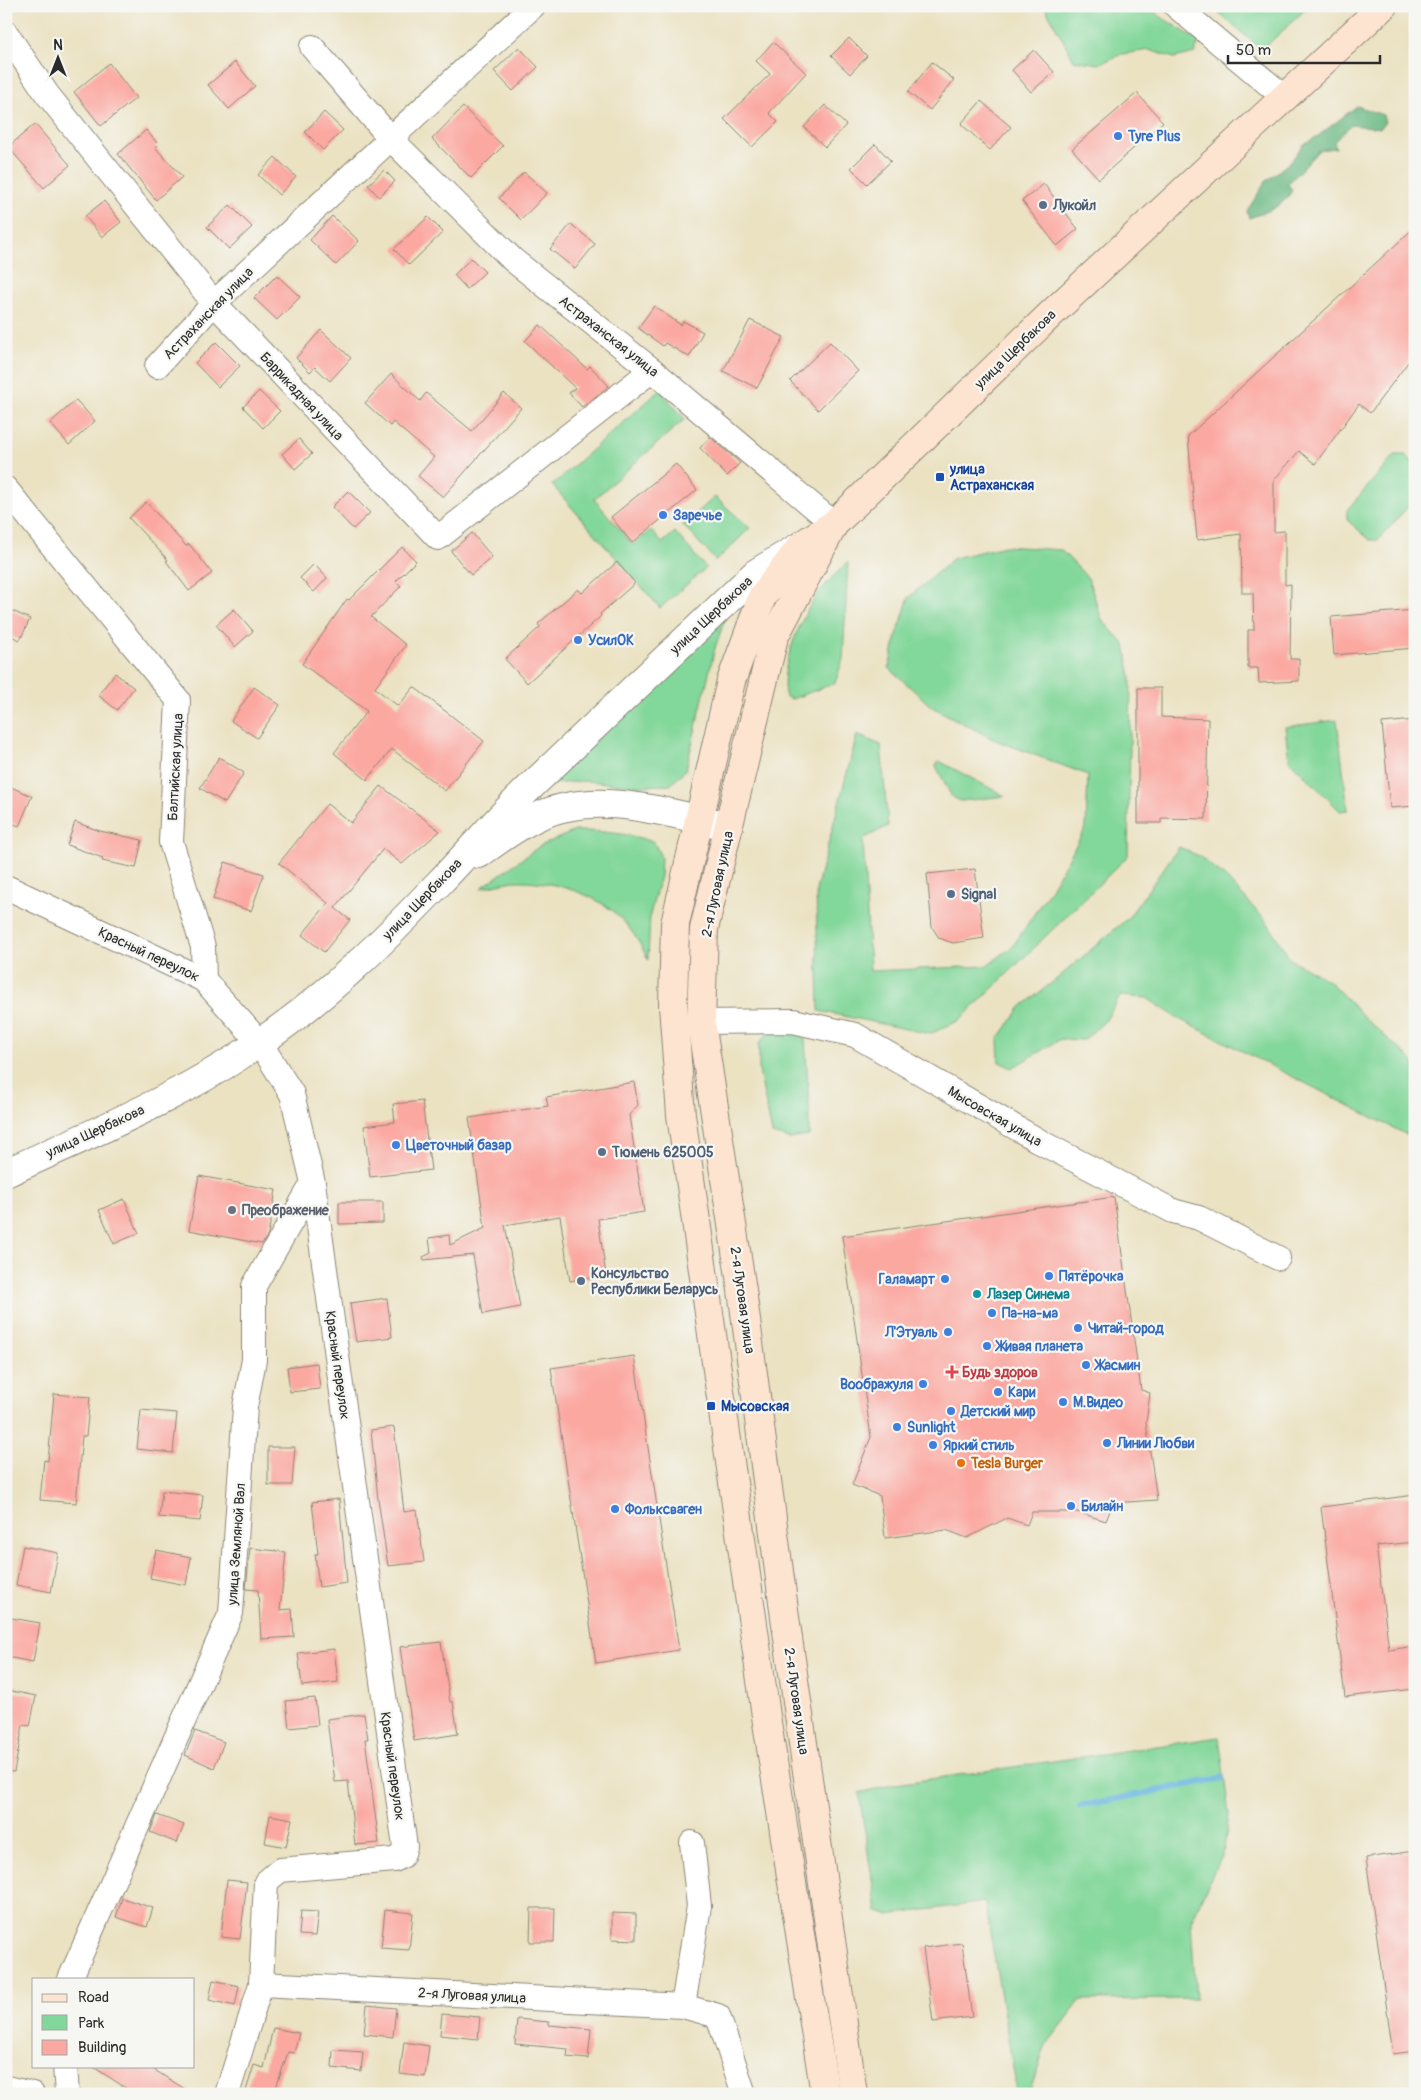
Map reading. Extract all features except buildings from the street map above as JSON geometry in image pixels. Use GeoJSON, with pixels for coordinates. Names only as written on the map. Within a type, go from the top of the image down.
{"type":"FeatureCollection","features":[{"type":"Feature","properties":{"kind":"main road","name":"улица Щербакова"},"geometry":{"type":"LineString","coordinates":[[803,544],[834,524],[1052,312],[1383,6]]}},
{"type":"Feature","properties":{"kind":"main road","name":"2-я Луговая улица"},"geometry":{"type":"LineString","coordinates":[[834,524],[774,637],[704,929],[701,1022],[742,1290],[785,1617],[853,2094]]}},
{"type":"Feature","properties":{"kind":"main road"},"geometry":{"type":"LineString","coordinates":[[803,544],[762,597],[731,681],[675,924],[673,1005],[680,1115],[766,1716],[825,2094]]}},
{"type":"Feature","properties":{"kind":"street","name":"Астраханская улица"},"geometry":{"type":"LineString","coordinates":[[157,366],[214,303],[533,6]]}},
{"type":"Feature","properties":{"kind":"street"},"geometry":{"type":"LineString","coordinates":[[1176,6],[1285,98]]}},
{"type":"Feature","properties":{"kind":"street","name":"Баррикадная улица"},"geometry":{"type":"LineString","coordinates":[[6,33],[47,94],[214,303],[438,538],[652,370]]}},
{"type":"Feature","properties":{"kind":"street","name":"Астраханская улица"},"geometry":{"type":"LineString","coordinates":[[312,48],[391,138],[513,260],[652,370],[834,524]]}},
{"type":"Feature","properties":{"kind":"street","name":"Балтийская улица"},"geometry":{"type":"LineString","coordinates":[[6,489],[178,700],[171,842],[203,947],[204,980]]}},
{"type":"Feature","properties":{"kind":"street","name":"улица Щербакова"},"geometry":{"type":"LineString","coordinates":[[6,1173],[184,1090],[260,1043],[332,988],[441,882],[497,819],[756,573],[803,544]]}},
{"type":"Feature","properties":{"kind":"street"},"geometry":{"type":"LineString","coordinates":[[441,882],[490,846],[537,817],[569,806],[604,804],[638,808],[729,826]]}},
{"type":"Feature","properties":{"kind":"street","name":"Красный переулок"},"geometry":{"type":"LineString","coordinates":[[6,887],[204,980],[260,1043],[292,1094],[313,1182],[404,1847],[402,1856],[394,1860],[280,1870],[266,1882],[261,1984]]}},
{"type":"Feature","properties":{"kind":"street","name":"Мысовская улица"},"geometry":{"type":"LineString","coordinates":[[701,1022],[792,1021],[855,1035],[1046,1145],[1173,1211],[1199,1218],[1278,1258]]}},
{"type":"Feature","properties":{"kind":"street","name":"улица Земляной Вал"},"geometry":{"type":"LineString","coordinates":[[70,1978],[231,1614],[246,1407],[254,1360],[254,1286],[313,1182]]}},
{"type":"Feature","properties":{"kind":"street"},"geometry":{"type":"LineString","coordinates":[[683,2006],[699,1906],[692,1843]]}},
{"type":"Feature","properties":{"kind":"street"},"geometry":{"type":"LineString","coordinates":[[227,2094],[261,1984]]}},
{"type":"Feature","properties":{"kind":"street","name":"2-я Луговая улица"},"geometry":{"type":"LineString","coordinates":[[261,1984],[683,2006],[718,2016],[744,2094]]}},
{"type":"Feature","properties":{"kind":"street"},"geometry":{"type":"LineString","coordinates":[[65,2068],[68,2094]]}},
{"type":"Feature","properties":{"kind":"street"},"geometry":{"type":"LineString","coordinates":[[6,2088],[32,2094]]}},
{"type":"Feature","properties":{"kind":"green space"},"geometry":{"type":"Polygon","coordinates":[[[1044,6],[1149,6],[1158,15],[1199,41],[1195,53],[1174,58],[1149,50],[1122,54],[1099,64],[1074,60],[1044,6]]]}},
{"type":"Feature","properties":{"kind":"green space"},"geometry":{"type":"Polygon","coordinates":[[[1210,6],[1309,6],[1262,50],[1210,6]]]}},
{"type":"Feature","properties":{"kind":"green space"},"geometry":{"type":"Polygon","coordinates":[[[1357,106],[1383,115],[1385,122],[1381,128],[1351,125],[1334,142],[1336,148],[1319,150],[1288,184],[1292,190],[1284,201],[1274,208],[1249,218],[1247,211],[1266,181],[1290,162],[1304,144],[1318,136],[1357,106]]]}},
{"type":"Feature","properties":{"kind":"green space"},"geometry":{"type":"Polygon","coordinates":[[[660,390],[685,419],[594,499],[633,545],[651,530],[662,543],[675,532],[706,568],[660,608],[552,485],[660,390]]]}},
{"type":"Feature","properties":{"kind":"green space"},"geometry":{"type":"Polygon","coordinates":[[[1395,455],[1406,455],[1415,464],[1415,499],[1378,540],[1370,540],[1347,520],[1347,510],[1395,455]]]}},
{"type":"Feature","properties":{"kind":"green space"},"geometry":{"type":"Polygon","coordinates":[[[715,497],[750,528],[716,561],[683,525],[715,497]]]}},
{"type":"Feature","properties":{"kind":"green space"},"geometry":{"type":"Polygon","coordinates":[[[1005,546],[1061,550],[1088,578],[1102,620],[1125,645],[1131,677],[1128,856],[960,1020],[930,1034],[819,1011],[816,890],[857,735],[881,745],[888,826],[863,839],[870,971],[987,966],[1013,946],[1050,890],[1086,828],[1088,775],[995,740],[932,707],[889,668],[909,597],[954,558],[1005,546]]]}},
{"type":"Feature","properties":{"kind":"green space"},"geometry":{"type":"Polygon","coordinates":[[[848,562],[843,659],[835,683],[792,699],[786,697],[784,686],[785,672],[793,641],[814,600],[848,562]]]}},
{"type":"Feature","properties":{"kind":"green space"},"geometry":{"type":"Polygon","coordinates":[[[726,616],[715,648],[686,769],[671,785],[638,786],[587,781],[550,784],[726,616]]]}},
{"type":"Feature","properties":{"kind":"green space"},"geometry":{"type":"Polygon","coordinates":[[[1337,720],[1348,810],[1340,811],[1289,760],[1285,727],[1337,720]]]}},
{"type":"Feature","properties":{"kind":"green space"},"geometry":{"type":"Polygon","coordinates":[[[939,761],[1005,796],[961,801],[952,797],[936,766],[939,761]]]}},
{"type":"Feature","properties":{"kind":"green space"},"geometry":{"type":"Polygon","coordinates":[[[575,831],[615,833],[654,842],[661,857],[660,876],[650,915],[648,960],[636,938],[621,919],[611,910],[586,895],[558,886],[529,881],[515,881],[481,888],[540,846],[575,831]]]}},
{"type":"Feature","properties":{"kind":"green space"},"geometry":{"type":"Polygon","coordinates":[[[1179,847],[1199,856],[1225,877],[1267,922],[1290,959],[1329,981],[1368,1021],[1415,1063],[1415,1139],[1179,1019],[1147,998],[1120,996],[1106,1020],[1084,1040],[1061,1039],[1012,1068],[999,1062],[998,1039],[1021,1007],[1128,918],[1179,847]]]}},
{"type":"Feature","properties":{"kind":"green space"},"geometry":{"type":"Polygon","coordinates":[[[790,1027],[805,1039],[809,1136],[789,1139],[772,1134],[759,1071],[759,1044],[770,1030],[790,1027]]]}},
{"type":"Feature","properties":{"kind":"green space"},"geometry":{"type":"Polygon","coordinates":[[[1219,1737],[1229,1814],[1224,1849],[1191,1922],[1196,1999],[1081,2000],[1045,2047],[1029,2094],[1015,2094],[1015,2080],[985,1902],[888,1915],[877,1912],[859,1793],[896,1784],[1219,1737]]]}},
{"type":"Feature","properties":{"kind":"waterway"},"geometry":{"type":"LineString","coordinates":[[1080,1806],[1222,1778]]}},
{"type":"Feature","properties":{"kind":"place","name":"Tyre Plus"},"geometry":{"type":"Point","coordinates":[1118,136]}},
{"type":"Feature","properties":{"kind":"place","name":"Лукойл"},"geometry":{"type":"Point","coordinates":[1043,205]}},
{"type":"Feature","properties":{"kind":"place","name":"улица Астраханская"},"geometry":{"type":"Point","coordinates":[940,477]}},
{"type":"Feature","properties":{"kind":"place","name":"Заречье"},"geometry":{"type":"Point","coordinates":[663,515]}},
{"type":"Feature","properties":{"kind":"place","name":"УсилОК"},"geometry":{"type":"Point","coordinates":[578,640]}},
{"type":"Feature","properties":{"kind":"place","name":"Signal"},"geometry":{"type":"Point","coordinates":[951,894]}},
{"type":"Feature","properties":{"kind":"place","name":"Цветочный базар"},"geometry":{"type":"Point","coordinates":[396,1145]}},
{"type":"Feature","properties":{"kind":"place","name":"Тюмень 625005"},"geometry":{"type":"Point","coordinates":[602,1152]}},
{"type":"Feature","properties":{"kind":"place","name":"Преображение"},"geometry":{"type":"Point","coordinates":[232,1210]}},
{"type":"Feature","properties":{"kind":"place","name":"Пятёрочка"},"geometry":{"type":"Point","coordinates":[1049,1276]}},
{"type":"Feature","properties":{"kind":"place","name":"Галамарт"},"geometry":{"type":"Point","coordinates":[945,1279]}},
{"type":"Feature","properties":{"kind":"place","name":"Консульство Республики Беларусь"},"geometry":{"type":"Point","coordinates":[581,1281]}},
{"type":"Feature","properties":{"kind":"place","name":"Лазер Синема"},"geometry":{"type":"Point","coordinates":[977,1294]}},
{"type":"Feature","properties":{"kind":"place","name":"Па-на-ма"},"geometry":{"type":"Point","coordinates":[992,1313]}},
{"type":"Feature","properties":{"kind":"place","name":"Читай-город"},"geometry":{"type":"Point","coordinates":[1078,1328]}},
{"type":"Feature","properties":{"kind":"place","name":"Л'Этуаль"},"geometry":{"type":"Point","coordinates":[948,1332]}},
{"type":"Feature","properties":{"kind":"place","name":"Живая планета"},"geometry":{"type":"Point","coordinates":[987,1346]}},
{"type":"Feature","properties":{"kind":"place","name":"Жасмин"},"geometry":{"type":"Point","coordinates":[1086,1365]}},
{"type":"Feature","properties":{"kind":"place","name":"Будь здоров"},"geometry":{"type":"Point","coordinates":[952,1372]}},
{"type":"Feature","properties":{"kind":"place","name":"Воображуля"},"geometry":{"type":"Point","coordinates":[923,1384]}},
{"type":"Feature","properties":{"kind":"place","name":"Кари"},"geometry":{"type":"Point","coordinates":[998,1392]}},
{"type":"Feature","properties":{"kind":"place","name":"М.Видео"},"geometry":{"type":"Point","coordinates":[1063,1402]}},
{"type":"Feature","properties":{"kind":"place","name":"Мысовская"},"geometry":{"type":"Point","coordinates":[711,1406]}},
{"type":"Feature","properties":{"kind":"place","name":"Детский мир"},"geometry":{"type":"Point","coordinates":[951,1411]}},
{"type":"Feature","properties":{"kind":"place","name":"Sunlight"},"geometry":{"type":"Point","coordinates":[897,1427]}},
{"type":"Feature","properties":{"kind":"place","name":"Линии Любви"},"geometry":{"type":"Point","coordinates":[1107,1443]}},
{"type":"Feature","properties":{"kind":"place","name":"Яркий стиль"},"geometry":{"type":"Point","coordinates":[933,1445]}},
{"type":"Feature","properties":{"kind":"place","name":"Tesla Burger"},"geometry":{"type":"Point","coordinates":[961,1463]}},
{"type":"Feature","properties":{"kind":"place","name":"Билайн"},"geometry":{"type":"Point","coordinates":[1071,1506]}},
{"type":"Feature","properties":{"kind":"place","name":"Фольксваген"},"geometry":{"type":"Point","coordinates":[615,1509]}}]}
